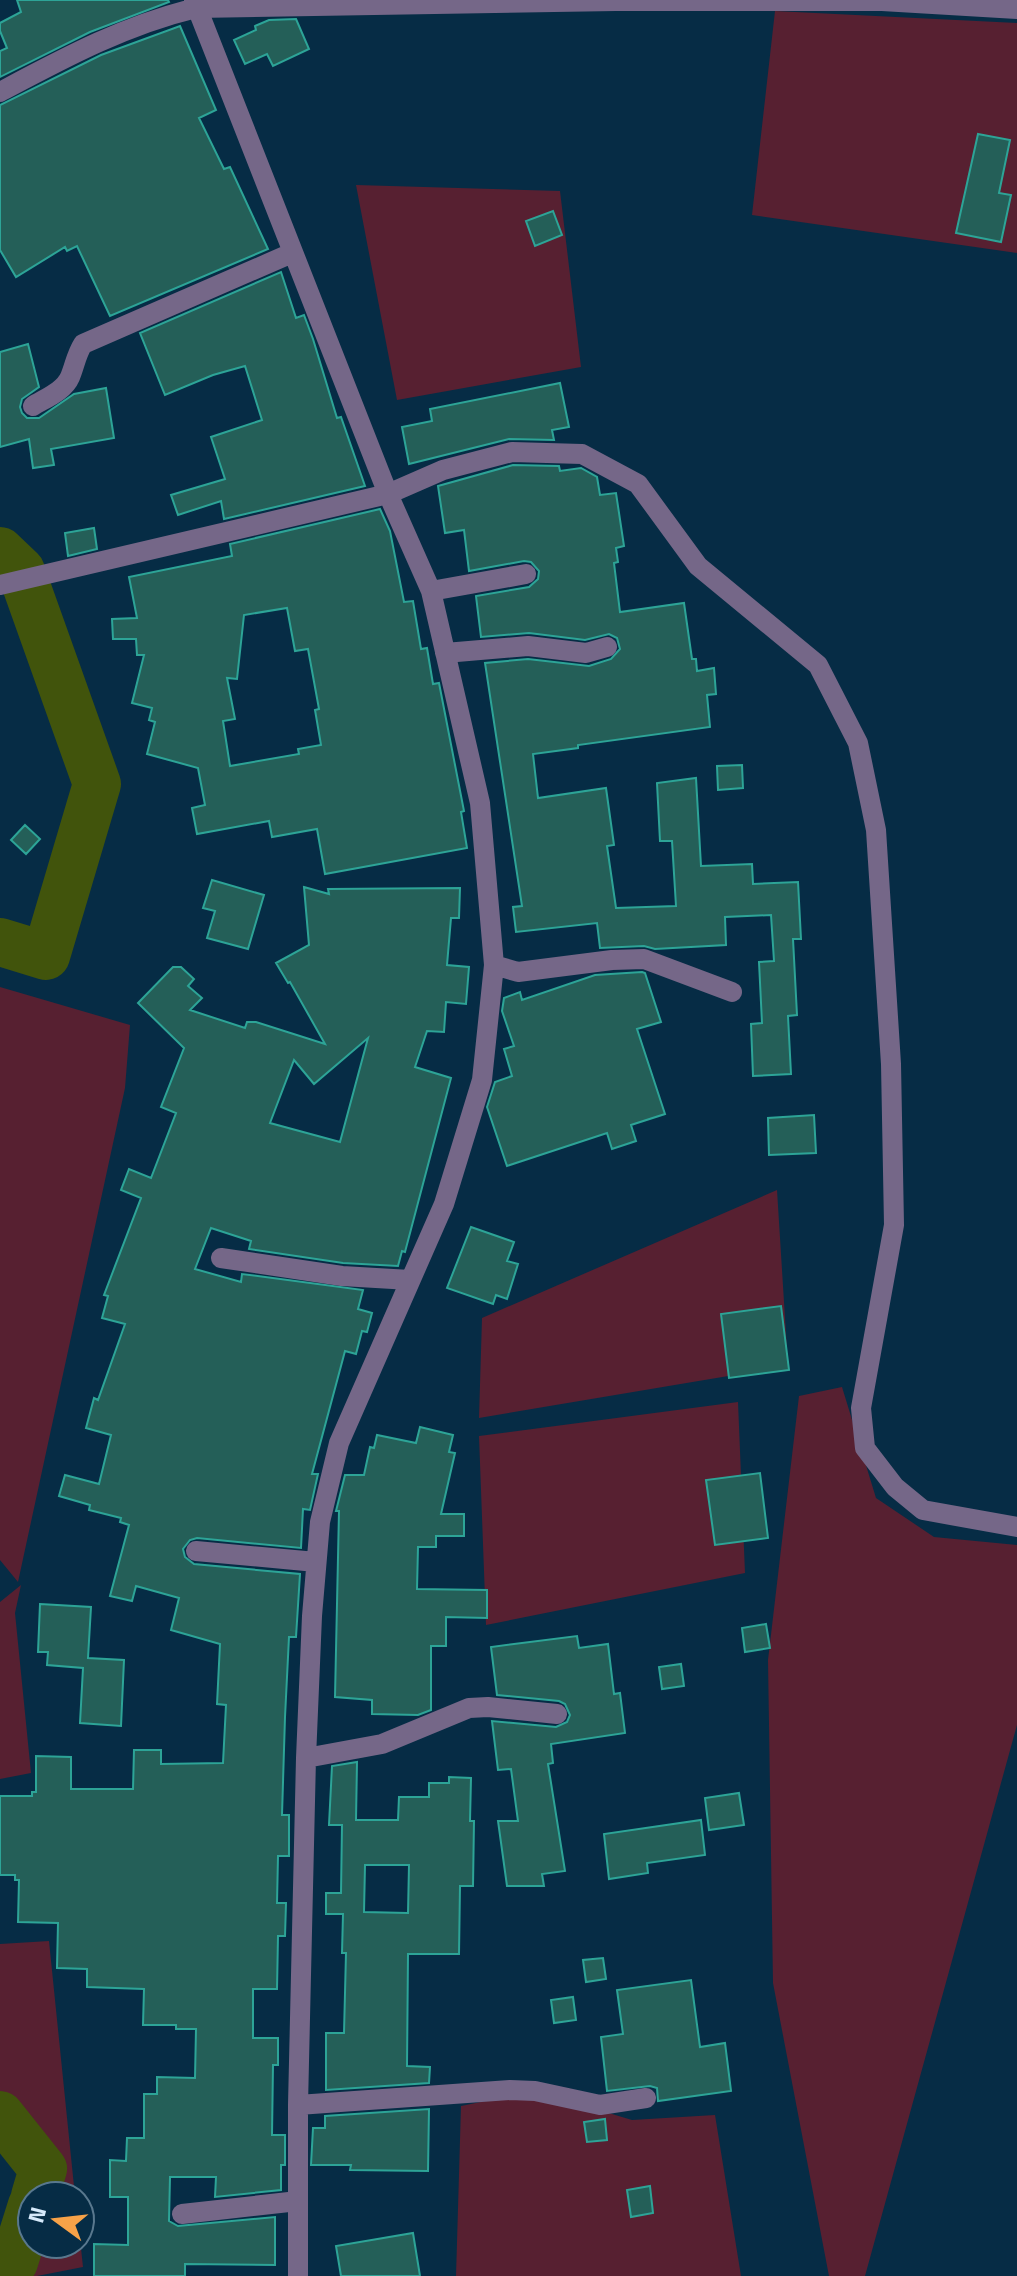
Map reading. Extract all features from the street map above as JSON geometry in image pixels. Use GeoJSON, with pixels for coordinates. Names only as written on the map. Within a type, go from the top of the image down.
{"type":"FeatureCollection","features":[{"type":"Feature","properties":{"kind":"street"},"geometry":{"type":"LineString","coordinates":[[0,92],[85,46],[195,4],[882,1],[1017,9]]}},
{"type":"Feature","properties":{"kind":"street"},"geometry":{"type":"LineString","coordinates":[[195,4],[388,494],[431,591],[480,803],[494,965],[482,1080],[444,1204],[339,1443],[320,1522],[306,1758],[298,2105],[298,2276]]}},
{"type":"Feature","properties":{"kind":"street"},"geometry":{"type":"LineString","coordinates":[[33,406],[63,387],[70,378],[83,344],[292,253]]}},
{"type":"Feature","properties":{"kind":"street"},"geometry":{"type":"LineString","coordinates":[[0,585],[388,494],[443,470],[512,452],[582,454],[638,484],[698,566],[818,665],[858,743],[876,830],[891,1064],[894,1225],[861,1408],[865,1448],[895,1487],[923,1510],[1017,1527]]}},
{"type":"Feature","properties":{"kind":"street"},"geometry":{"type":"LineString","coordinates":[[431,591],[526,574]]}},
{"type":"Feature","properties":{"kind":"street"},"geometry":{"type":"LineString","coordinates":[[445,653],[528,646],[586,653],[607,647]]}},
{"type":"Feature","properties":{"kind":"street"},"geometry":{"type":"LineString","coordinates":[[494,965],[518,972],[644,959],[732,992]]}},
{"type":"Feature","properties":{"kind":"street"},"geometry":{"type":"LineString","coordinates":[[221,1258],[342,1276],[410,1280]]}},
{"type":"Feature","properties":{"kind":"street"},"geometry":{"type":"LineString","coordinates":[[196,1551],[316,1562]]}},
{"type":"Feature","properties":{"kind":"street"},"geometry":{"type":"LineString","coordinates":[[306,1758],[382,1744],[469,1708],[557,1714]]}},
{"type":"Feature","properties":{"kind":"street"},"geometry":{"type":"LineString","coordinates":[[298,2105],[510,2090],[535,2091],[600,2105],[646,2098]]}},
{"type":"Feature","properties":{"kind":"street"},"geometry":{"type":"LineString","coordinates":[[182,2214],[298,2201]]}},
{"type":"Feature","properties":{"kind":"shaded area"},"geometry":{"type":"Polygon","coordinates":[[[775,11],[1017,23],[1017,253],[752,215],[775,11]]]}},
{"type":"Feature","properties":{"kind":"shaded area"},"geometry":{"type":"Polygon","coordinates":[[[356,185],[560,191],[581,367],[397,400],[356,185]]]}},
{"type":"Feature","properties":{"kind":"shaded area"},"geometry":{"type":"Polygon","coordinates":[[[0,987],[130,1025],[125,1088],[18,1582],[0,1560],[0,987]]]}},
{"type":"Feature","properties":{"kind":"shaded area"},"geometry":{"type":"Polygon","coordinates":[[[777,1190],[788,1366],[479,1418],[482,1318],[777,1190]]]}},
{"type":"Feature","properties":{"kind":"shaded area"},"geometry":{"type":"Polygon","coordinates":[[[842,1387],[876,1498],[934,1537],[1017,1545],[1017,1725],[865,2276],[829,2276],[773,1983],[768,1660],[799,1396],[842,1387]]]}},
{"type":"Feature","properties":{"kind":"shaded area"},"geometry":{"type":"Polygon","coordinates":[[[738,1402],[745,1573],[486,1625],[479,1436],[738,1402]]]}},
{"type":"Feature","properties":{"kind":"shaded area"},"geometry":{"type":"Polygon","coordinates":[[[21,1585],[15,1613],[31,1773],[0,1779],[0,1602],[21,1585]]]}},
{"type":"Feature","properties":{"kind":"shaded area"},"geometry":{"type":"Polygon","coordinates":[[[49,1941],[73,2180],[18,2180],[22,2169],[0,2141],[0,1944],[49,1941]]]}},
{"type":"Feature","properties":{"kind":"shaded area"},"geometry":{"type":"Polygon","coordinates":[[[535,2091],[632,2120],[715,2115],[741,2276],[456,2276],[461,2106],[535,2091]]]}},
{"type":"Feature","properties":{"kind":"shaded area"},"geometry":{"type":"Polygon","coordinates":[[[16,2186],[16,2260],[82,2260],[83,2267],[37,2276],[0,2276],[0,2232],[16,2186]]]}},
{"type":"Feature","properties":{"kind":"building"},"geometry":{"type":"Polygon","coordinates":[[[17,0],[169,2],[90,32],[0,77],[0,51],[7,48],[0,23],[21,12],[17,0]]]}},
{"type":"Feature","properties":{"kind":"building"},"geometry":{"type":"Polygon","coordinates":[[[296,19],[309,49],[273,66],[267,54],[245,64],[234,40],[269,20],[296,19]]]}},
{"type":"Feature","properties":{"kind":"building"},"geometry":{"type":"Polygon","coordinates":[[[180,26],[216,110],[199,118],[224,169],[230,167],[268,249],[110,316],[77,246],[67,251],[65,247],[16,277],[0,250],[0,105],[101,55],[180,26]]]}},
{"type":"Feature","properties":{"kind":"building"},"geometry":{"type":"Polygon","coordinates":[[[978,134],[1010,140],[999,193],[1011,195],[1001,242],[956,233],[978,134]]]}},
{"type":"Feature","properties":{"kind":"building"},"geometry":{"type":"Polygon","coordinates":[[[553,211],[562,235],[535,246],[526,221],[553,211]]]}},
{"type":"Feature","properties":{"kind":"building"},"geometry":{"type":"Polygon","coordinates":[[[281,272],[296,318],[304,315],[337,418],[341,417],[365,486],[224,519],[221,501],[178,515],[171,495],[225,479],[211,437],[262,420],[245,366],[213,375],[165,395],[140,333],[281,272]]]}},
{"type":"Feature","properties":{"kind":"building"},"geometry":{"type":"Polygon","coordinates":[[[28,344],[39,387],[22,399],[22,413],[27,418],[39,418],[74,394],[106,388],[114,438],[51,449],[54,465],[33,468],[29,439],[0,447],[0,352],[28,344]]]}},
{"type":"Feature","properties":{"kind":"building"},"geometry":{"type":"Polygon","coordinates":[[[560,383],[569,427],[552,430],[554,440],[509,439],[409,464],[402,427],[432,421],[430,409],[560,383]]]}},
{"type":"Feature","properties":{"kind":"building"},"geometry":{"type":"Polygon","coordinates":[[[513,465],[559,466],[560,471],[581,468],[597,477],[600,495],[616,493],[624,546],[616,548],[618,562],[614,563],[620,612],[684,603],[692,659],[696,659],[697,671],[714,668],[716,694],[707,695],[710,727],[533,754],[538,798],[606,788],[614,845],[607,846],[616,908],[676,906],[672,841],[660,841],[657,783],[696,778],[701,866],[752,864],[753,884],[798,882],[801,939],[793,939],[797,1015],[788,1016],[791,1074],[753,1076],[751,1024],[762,1023],[759,962],[774,961],[771,915],[725,917],[726,945],[600,948],[597,923],[516,932],[513,907],[522,906],[485,663],[528,659],[589,666],[611,659],[620,649],[617,638],[609,634],[585,640],[529,633],[481,637],[476,596],[529,587],[538,579],[539,571],[531,562],[524,561],[469,571],[464,530],[445,533],[438,486],[513,465]]]}},
{"type":"Feature","properties":{"kind":"building"},"geometry":{"type":"Polygon","coordinates":[[[380,509],[390,531],[404,602],[413,601],[421,649],[427,648],[433,684],[439,683],[464,811],[461,812],[467,848],[325,874],[317,829],[272,837],[269,821],[197,834],[192,808],[205,805],[198,768],[147,754],[155,722],[149,720],[152,708],[132,703],[144,655],[137,655],[136,639],[113,639],[112,619],[137,618],[129,577],[232,556],[230,544],[380,509]],[[287,608],[244,615],[237,679],[227,678],[235,719],[223,721],[230,766],[299,754],[298,749],[321,745],[315,710],[319,709],[308,649],[295,651],[287,608]]]}},
{"type":"Feature","properties":{"kind":"building"},"geometry":{"type":"Polygon","coordinates":[[[94,528],[97,549],[68,556],[65,533],[94,528]]]}},
{"type":"Feature","properties":{"kind":"building"},"geometry":{"type":"Polygon","coordinates":[[[742,765],[743,788],[718,790],[717,766],[742,765]]]}},
{"type":"Feature","properties":{"kind":"building"},"geometry":{"type":"Polygon","coordinates":[[[25,825],[40,839],[26,854],[11,840],[25,825]]]}},
{"type":"Feature","properties":{"kind":"building"},"geometry":{"type":"Polygon","coordinates":[[[212,880],[264,895],[248,949],[207,938],[215,911],[203,908],[212,880]]]}},
{"type":"Feature","properties":{"kind":"building"},"geometry":{"type":"Polygon","coordinates":[[[304,887],[329,894],[328,889],[460,888],[459,918],[451,918],[447,965],[469,967],[466,1004],[446,1002],[444,1032],[427,1031],[415,1067],[451,1078],[405,1252],[402,1251],[398,1266],[343,1263],[249,1249],[251,1241],[211,1228],[195,1269],[241,1282],[242,1274],[363,1290],[358,1309],[372,1313],[367,1332],[362,1331],[356,1354],[345,1351],[312,1474],[318,1474],[310,1510],[303,1509],[301,1548],[197,1538],[190,1540],[183,1549],[185,1557],[194,1564],[300,1574],[296,1637],[289,1637],[285,1717],[282,1815],[289,1815],[289,1856],[278,1856],[277,1903],[286,1903],[285,1936],[278,1936],[277,1989],[253,1989],[253,2038],[278,2038],[278,2065],[273,2065],[272,2135],[285,2135],[281,2190],[215,2197],[216,2177],[170,2177],[169,2221],[178,2226],[275,2217],[275,2265],[185,2264],[185,2276],[94,2276],[96,2244],[128,2245],[128,2197],[110,2197],[110,2160],[126,2161],[127,2138],[144,2138],[144,2094],[157,2094],[157,2077],[195,2078],[196,2029],[176,2029],[176,2025],[143,2025],[144,1989],[87,1987],[87,1969],[57,1968],[58,1923],[18,1922],[19,1880],[15,1880],[15,1875],[0,1875],[0,1796],[32,1796],[32,1792],[36,1792],[36,1756],[71,1757],[71,1789],[133,1789],[134,1750],[161,1750],[161,1764],[223,1763],[226,1705],[217,1704],[220,1644],[171,1630],[179,1598],[136,1586],[132,1601],[110,1596],[129,1525],[120,1522],[121,1518],[89,1510],[90,1505],[59,1496],[65,1475],[99,1484],[111,1435],[86,1428],[94,1398],[98,1400],[125,1324],[102,1318],[108,1296],[104,1295],[141,1198],[121,1190],[129,1169],[151,1178],[176,1113],[161,1107],[184,1048],[138,1003],[173,967],[181,967],[194,979],[188,986],[202,998],[190,1010],[245,1028],[247,1022],[256,1022],[325,1044],[276,963],[309,945],[304,887]],[[368,1038],[314,1084],[294,1060],[270,1123],[340,1142],[368,1038]]]}},
{"type":"Feature","properties":{"kind":"building"},"geometry":{"type":"Polygon","coordinates":[[[645,973],[661,1022],[637,1029],[665,1114],[631,1125],[636,1141],[612,1149],[607,1133],[507,1166],[487,1107],[495,1082],[512,1076],[504,1049],[514,1046],[502,1011],[504,998],[520,992],[522,1000],[595,975],[645,973]]]}},
{"type":"Feature","properties":{"kind":"building"},"geometry":{"type":"Polygon","coordinates":[[[814,1115],[816,1153],[769,1155],[768,1118],[814,1115]]]}},
{"type":"Feature","properties":{"kind":"building"},"geometry":{"type":"Polygon","coordinates":[[[471,1227],[514,1242],[507,1261],[518,1264],[507,1299],[496,1295],[493,1304],[447,1288],[471,1227]]]}},
{"type":"Feature","properties":{"kind":"building"},"geometry":{"type":"Polygon","coordinates":[[[781,1306],[789,1370],[729,1378],[721,1314],[781,1306]]]}},
{"type":"Feature","properties":{"kind":"building"},"geometry":{"type":"Polygon","coordinates":[[[420,1427],[453,1435],[449,1452],[455,1453],[441,1514],[464,1514],[464,1536],[436,1536],[436,1547],[418,1547],[417,1589],[487,1590],[487,1618],[446,1617],[446,1646],[431,1646],[431,1710],[418,1715],[372,1714],[372,1700],[335,1697],[339,1511],[336,1511],[345,1475],[364,1475],[370,1447],[374,1448],[377,1435],[416,1443],[420,1427]]]}},
{"type":"Feature","properties":{"kind":"building"},"geometry":{"type":"Polygon","coordinates":[[[760,1473],[768,1538],[715,1545],[706,1480],[760,1473]]]}},
{"type":"Feature","properties":{"kind":"building"},"geometry":{"type":"Polygon","coordinates":[[[40,1604],[91,1607],[88,1658],[124,1660],[121,1726],[80,1723],[83,1668],[47,1665],[48,1652],[38,1652],[40,1604]]]}},
{"type":"Feature","properties":{"kind":"building"},"geometry":{"type":"Polygon","coordinates":[[[766,1624],[770,1648],[745,1652],[742,1628],[766,1624]]]}},
{"type":"Feature","properties":{"kind":"building"},"geometry":{"type":"Polygon","coordinates":[[[577,1636],[579,1648],[608,1644],[614,1694],[620,1693],[625,1733],[551,1744],[553,1763],[548,1764],[565,1871],[542,1874],[544,1886],[507,1886],[498,1821],[518,1821],[511,1769],[498,1770],[492,1721],[556,1727],[567,1722],[570,1715],[565,1704],[559,1701],[497,1695],[491,1647],[577,1636]]]}},
{"type":"Feature","properties":{"kind":"building"},"geometry":{"type":"Polygon","coordinates":[[[681,1664],[684,1686],[662,1689],[659,1667],[681,1664]]]}},
{"type":"Feature","properties":{"kind":"building"},"geometry":{"type":"Polygon","coordinates":[[[357,1762],[356,1820],[398,1820],[399,1797],[429,1797],[429,1783],[449,1783],[449,1777],[471,1778],[473,1886],[460,1886],[459,1954],[408,1954],[407,2066],[430,2067],[429,2083],[326,2090],[326,2033],[344,2033],[346,1953],[342,1953],[343,1914],[326,1914],[326,1893],[341,1893],[342,1825],[329,1825],[332,1766],[357,1762]],[[365,1865],[364,1912],[408,1913],[409,1865],[365,1865]]]}},
{"type":"Feature","properties":{"kind":"building"},"geometry":{"type":"Polygon","coordinates":[[[739,1793],[744,1825],[709,1830],[705,1798],[739,1793]]]}},
{"type":"Feature","properties":{"kind":"building"},"geometry":{"type":"Polygon","coordinates":[[[701,1820],[705,1855],[647,1863],[648,1873],[609,1879],[604,1834],[701,1820]]]}},
{"type":"Feature","properties":{"kind":"building"},"geometry":{"type":"Polygon","coordinates":[[[603,1958],[606,1979],[586,1982],[583,1960],[603,1958]]]}},
{"type":"Feature","properties":{"kind":"building"},"geometry":{"type":"Polygon","coordinates":[[[691,1980],[700,2047],[725,2043],[731,2091],[658,2101],[657,2088],[650,2086],[607,2091],[601,2037],[623,2034],[617,1990],[691,1980]]]}},
{"type":"Feature","properties":{"kind":"building"},"geometry":{"type":"Polygon","coordinates":[[[573,1997],[576,2020],[554,2023],[551,2000],[573,1997]]]}},
{"type":"Feature","properties":{"kind":"building"},"geometry":{"type":"Polygon","coordinates":[[[429,2109],[428,2171],[350,2170],[351,2165],[311,2165],[313,2128],[325,2128],[325,2116],[429,2109]]]}},
{"type":"Feature","properties":{"kind":"building"},"geometry":{"type":"Polygon","coordinates":[[[605,2119],[607,2140],[587,2142],[584,2122],[605,2119]]]}},
{"type":"Feature","properties":{"kind":"building"},"geometry":{"type":"Polygon","coordinates":[[[650,2186],[653,2213],[631,2217],[627,2190],[650,2186]]]}},
{"type":"Feature","properties":{"kind":"building"},"geometry":{"type":"Polygon","coordinates":[[[413,2233],[420,2276],[341,2276],[336,2246],[413,2233]]]}},
{"type":"Feature","properties":{"kind":"waterway"},"geometry":{"type":"LineString","coordinates":[[0,551],[21,571],[97,784],[46,956],[0,942]]}},
{"type":"Feature","properties":{"kind":"waterway"},"geometry":{"type":"LineString","coordinates":[[0,2115],[43,2169],[40,2180]]}},
{"type":"Feature","properties":{"kind":"waterway"},"geometry":{"type":"LineString","coordinates":[[0,2258],[14,2262],[16,2256]]}}]}
